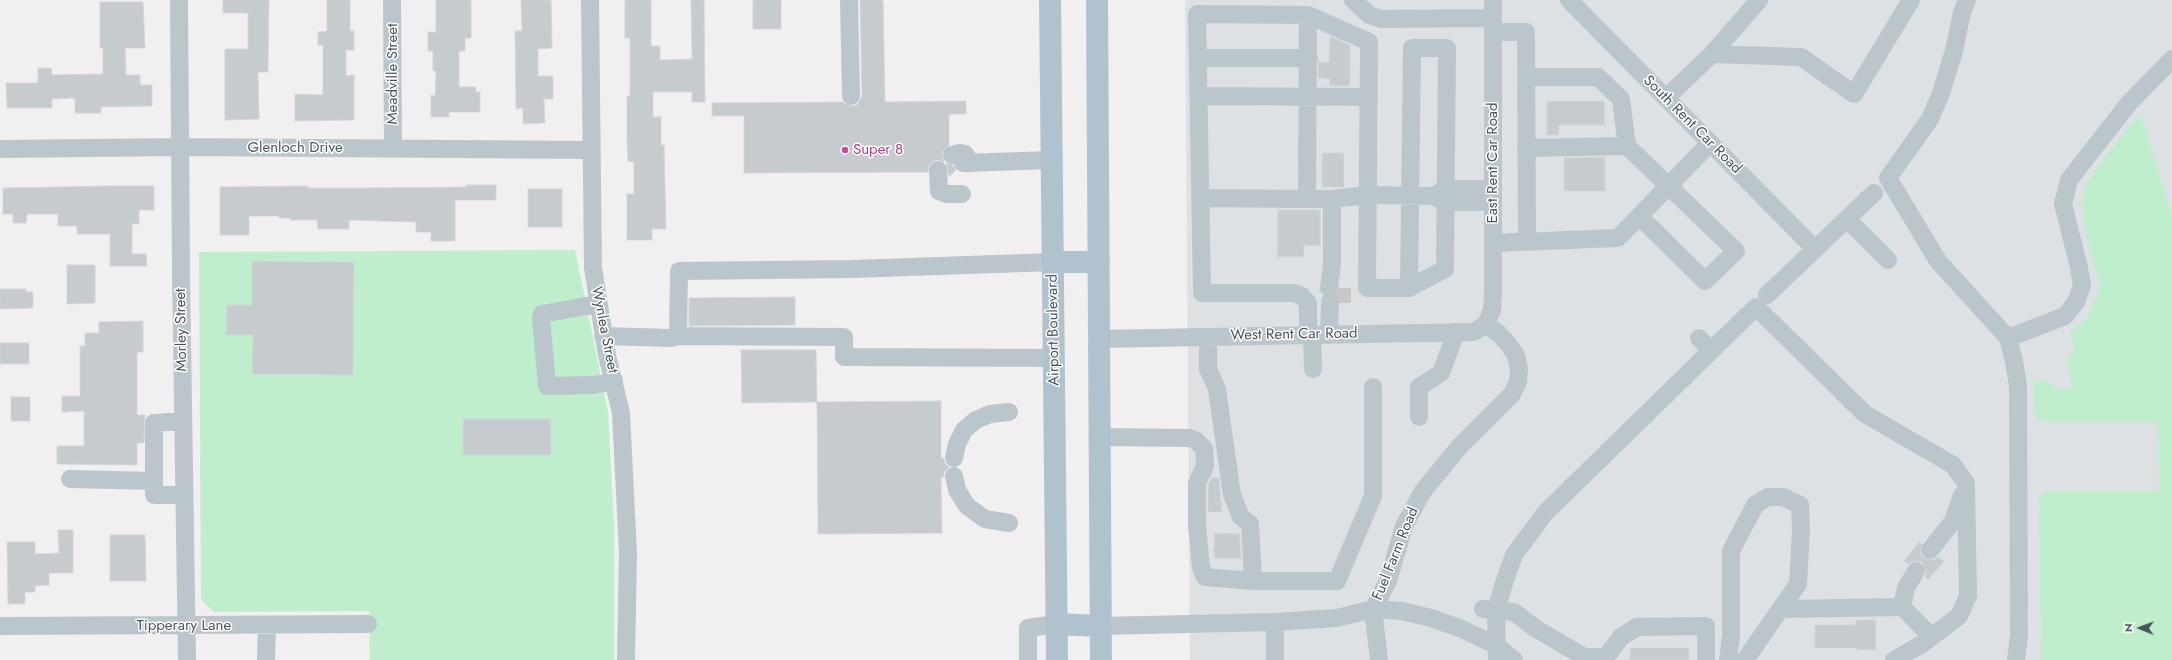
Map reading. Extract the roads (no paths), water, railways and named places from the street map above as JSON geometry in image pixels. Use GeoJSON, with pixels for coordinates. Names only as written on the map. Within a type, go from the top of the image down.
{"type":"FeatureCollection","features":[{"type":"Feature","properties":{"kind":"main road","name":"Airport Boulevard"},"geometry":{"type":"LineString","coordinates":[[1050,0],[1055,358],[1057,660]]}},
{"type":"Feature","properties":{"kind":"main road"},"geometry":{"type":"LineString","coordinates":[[1097,0],[1101,660]]}},
{"type":"Feature","properties":{"kind":"main road"},"geometry":{"type":"LineString","coordinates":[[1053,262],[1099,262]]}},
{"type":"Feature","properties":{"kind":"main road"},"geometry":{"type":"LineString","coordinates":[[1056,624],[1100,626]]}},
{"type":"Feature","properties":{"kind":"street","name":"Morley Street"},"geometry":{"type":"LineString","coordinates":[[179,0],[187,660]]}},
{"type":"Feature","properties":{"kind":"street","name":"Meadville Street"},"geometry":{"type":"LineString","coordinates":[[392,0],[393,149]]}},
{"type":"Feature","properties":{"kind":"street","name":"Wynlea Street"},"geometry":{"type":"LineString","coordinates":[[590,0],[590,150],[593,268],[597,304],[621,412],[628,545],[626,660]]}},
{"type":"Feature","properties":{"kind":"street"},"geometry":{"type":"LineString","coordinates":[[849,0],[851,96]]}},
{"type":"Feature","properties":{"kind":"street"},"geometry":{"type":"LineString","coordinates":[[1354,0],[1369,15],[1381,19],[1493,16],[1526,32],[1527,242]]}},
{"type":"Feature","properties":{"kind":"street","name":"South Rent Car Road"},"geometry":{"type":"LineString","coordinates":[[1569,0],[1815,249]]}},
{"type":"Feature","properties":{"kind":"street"},"geometry":{"type":"LineString","coordinates":[[1666,98],[1712,54],[1759,0]]}},
{"type":"Feature","properties":{"kind":"street"},"geometry":{"type":"LineString","coordinates":[[1712,54],[1801,57],[1854,94],[1911,0]]}},
{"type":"Feature","properties":{"kind":"street"},"geometry":{"type":"LineString","coordinates":[[1967,0],[1962,12],[1954,51],[1941,93],[1930,119],[1888,178],[1938,262],[2008,338],[2018,386],[2019,636],[2016,660]]}},
{"type":"Feature","properties":{"kind":"street"},"geometry":{"type":"LineString","coordinates":[[1323,335],[1308,303],[1302,296],[1294,293],[1202,293],[1197,14],[1308,14],[1369,42],[1367,288],[1409,288],[1445,269],[1442,195],[1447,48],[1412,48],[1409,288]]}},
{"type":"Feature","properties":{"kind":"street"},"geometry":{"type":"LineString","coordinates":[[1307,199],[1309,58],[1308,14]]}},
{"type":"Feature","properties":{"kind":"street","name":"East Rent Car Road"},"geometry":{"type":"LineString","coordinates":[[1486,324],[1492,310],[1493,16]]}},
{"type":"Feature","properties":{"kind":"street"},"geometry":{"type":"LineString","coordinates":[[1198,58],[1309,58]]}},
{"type":"Feature","properties":{"kind":"street"},"geometry":{"type":"LineString","coordinates":[[2008,338],[2065,316],[2076,302],[2082,286],[2079,267],[2063,204],[2069,180],[2129,103],[2172,59]]}},
{"type":"Feature","properties":{"kind":"street"},"geometry":{"type":"LineString","coordinates":[[1526,77],[1598,77],[1621,99],[1627,146],[1736,251],[1705,281],[1639,216]]}},
{"type":"Feature","properties":{"kind":"street"},"geometry":{"type":"LineString","coordinates":[[1199,96],[1369,97]]}},
{"type":"Feature","properties":{"kind":"street"},"geometry":{"type":"LineString","coordinates":[[1493,243],[1618,238],[1710,143]]}},
{"type":"Feature","properties":{"kind":"street"},"geometry":{"type":"LineString","coordinates":[[1526,148],[1627,146]]}},
{"type":"Feature","properties":{"kind":"street","name":"Glenloch Drive"},"geometry":{"type":"LineString","coordinates":[[0,149],[180,147],[590,150]]}},
{"type":"Feature","properties":{"kind":"street"},"geometry":{"type":"LineString","coordinates":[[962,160],[1052,160]]}},
{"type":"Feature","properties":{"kind":"street"},"geometry":{"type":"LineString","coordinates":[[938,170],[939,191],[947,194],[962,194]]}},
{"type":"Feature","properties":{"kind":"street"},"geometry":{"type":"LineString","coordinates":[[1767,296],[1874,193]]}},
{"type":"Feature","properties":{"kind":"street"},"geometry":{"type":"LineString","coordinates":[[1200,198],[1332,199],[1368,195],[1493,195]]}},
{"type":"Feature","properties":{"kind":"street"},"geometry":{"type":"LineString","coordinates":[[1319,369],[1323,335],[1336,295],[1332,264],[1332,199]]}},
{"type":"Feature","properties":{"kind":"street"},"geometry":{"type":"LineString","coordinates":[[1847,219],[1888,260]]}},
{"type":"Feature","properties":{"kind":"street"},"geometry":{"type":"LineString","coordinates":[[678,336],[679,271],[853,269],[1053,262]]}},
{"type":"Feature","properties":{"kind":"street"},"geometry":{"type":"LineString","coordinates":[[597,304],[542,314],[541,318],[547,386],[594,385],[614,381]]}},
{"type":"Feature","properties":{"kind":"street"},"geometry":{"type":"LineString","coordinates":[[1497,653],[1490,610],[1504,583],[1514,555],[1541,509],[1705,344],[1756,306],[1865,414],[1953,465],[1966,483],[1968,596],[1959,616],[1932,637],[1894,660]]}},
{"type":"Feature","properties":{"kind":"street","name":"West Rent Car Road"},"geometry":{"type":"LineString","coordinates":[[1099,339],[1474,332],[1486,324]]}},
{"type":"Feature","properties":{"kind":"street","name":"Fuel Farm Road"},"geometry":{"type":"LineString","coordinates":[[1100,626],[1275,622],[1337,618],[1373,609],[1388,581],[1404,526],[1423,491],[1460,446],[1512,394],[1518,382],[1519,369],[1516,356],[1500,334],[1486,324]]}},
{"type":"Feature","properties":{"kind":"street"},"geometry":{"type":"LineString","coordinates":[[1419,417],[1420,387],[1441,373],[1456,332]]}},
{"type":"Feature","properties":{"kind":"street"},"geometry":{"type":"LineString","coordinates":[[604,336],[671,338],[678,336],[844,338],[844,356],[1055,358]]}},
{"type":"Feature","properties":{"kind":"street"},"geometry":{"type":"LineString","coordinates":[[1208,337],[1208,369],[1217,389],[1232,495],[1241,517],[1250,524],[1252,581]]}},
{"type":"Feature","properties":{"kind":"street"},"geometry":{"type":"LineString","coordinates":[[1099,437],[1190,438],[1197,441],[1204,449],[1205,466],[1197,483],[1197,525],[1201,568],[1205,577],[1212,579],[1252,581],[1337,581],[1373,496],[1373,387]]}},
{"type":"Feature","properties":{"kind":"street"},"geometry":{"type":"LineString","coordinates":[[954,458],[957,444],[964,430],[976,420],[990,414],[1009,412]]}},
{"type":"Feature","properties":{"kind":"street"},"geometry":{"type":"LineString","coordinates":[[183,421],[154,422],[154,495],[184,495]]}},
{"type":"Feature","properties":{"kind":"street"},"geometry":{"type":"LineString","coordinates":[[154,452],[184,451]]}},
{"type":"Feature","properties":{"kind":"street"},"geometry":{"type":"LineString","coordinates":[[954,476],[957,490],[968,506],[985,519],[1009,523]]}},
{"type":"Feature","properties":{"kind":"street"},"geometry":{"type":"LineString","coordinates":[[70,479],[154,481]]}},
{"type":"Feature","properties":{"kind":"street"},"geometry":{"type":"LineString","coordinates":[[1930,550],[1953,521],[1966,483]]}},
{"type":"Feature","properties":{"kind":"street"},"geometry":{"type":"LineString","coordinates":[[1728,660],[1731,636],[1731,551],[1755,505],[1768,497],[1783,496],[1800,505],[1801,530],[1798,584],[1745,660]]}},
{"type":"Feature","properties":{"kind":"street"},"geometry":{"type":"LineString","coordinates":[[1902,607],[1906,588],[1916,571]]}},
{"type":"Feature","properties":{"kind":"street"},"geometry":{"type":"LineString","coordinates":[[1782,609],[1902,607],[1932,637]]}},
{"type":"Feature","properties":{"kind":"street"},"geometry":{"type":"LineString","coordinates":[[1380,660],[1373,609],[1402,610],[1431,618],[1464,630],[1497,653],[1514,660]]}},
{"type":"Feature","properties":{"kind":"street"},"geometry":{"type":"LineString","coordinates":[[1490,610],[1514,612],[1551,638],[1584,657],[1606,657],[1621,637],[1637,627],[1706,626],[1706,660]]}},
{"type":"Feature","properties":{"kind":"street"},"geometry":{"type":"LineString","coordinates":[[1275,622],[1275,660]]}},
{"type":"Feature","properties":{"kind":"street","name":"Tipperary Lane"},"geometry":{"type":"LineString","coordinates":[[0,626],[267,626],[368,624]]}},
{"type":"Feature","properties":{"kind":"street"},"geometry":{"type":"LineString","coordinates":[[1028,660],[1028,628],[1056,624]]}},
{"type":"Feature","properties":{"kind":"street"},"geometry":{"type":"LineString","coordinates":[[266,660],[267,626]]}},
{"type":"Feature","properties":{"kind":"street"},"geometry":{"type":"LineString","coordinates":[[1745,660],[1755,660]]}},
{"type":"Feature","properties":{"kind":"tunnel"},"geometry":{"type":"LineString","coordinates":[[1342,288],[1342,303]]}},
{"type":"Feature","properties":{"kind":"place","name":"Super 8"},"geometry":{"type":"Point","coordinates":[845,150]}}]}
